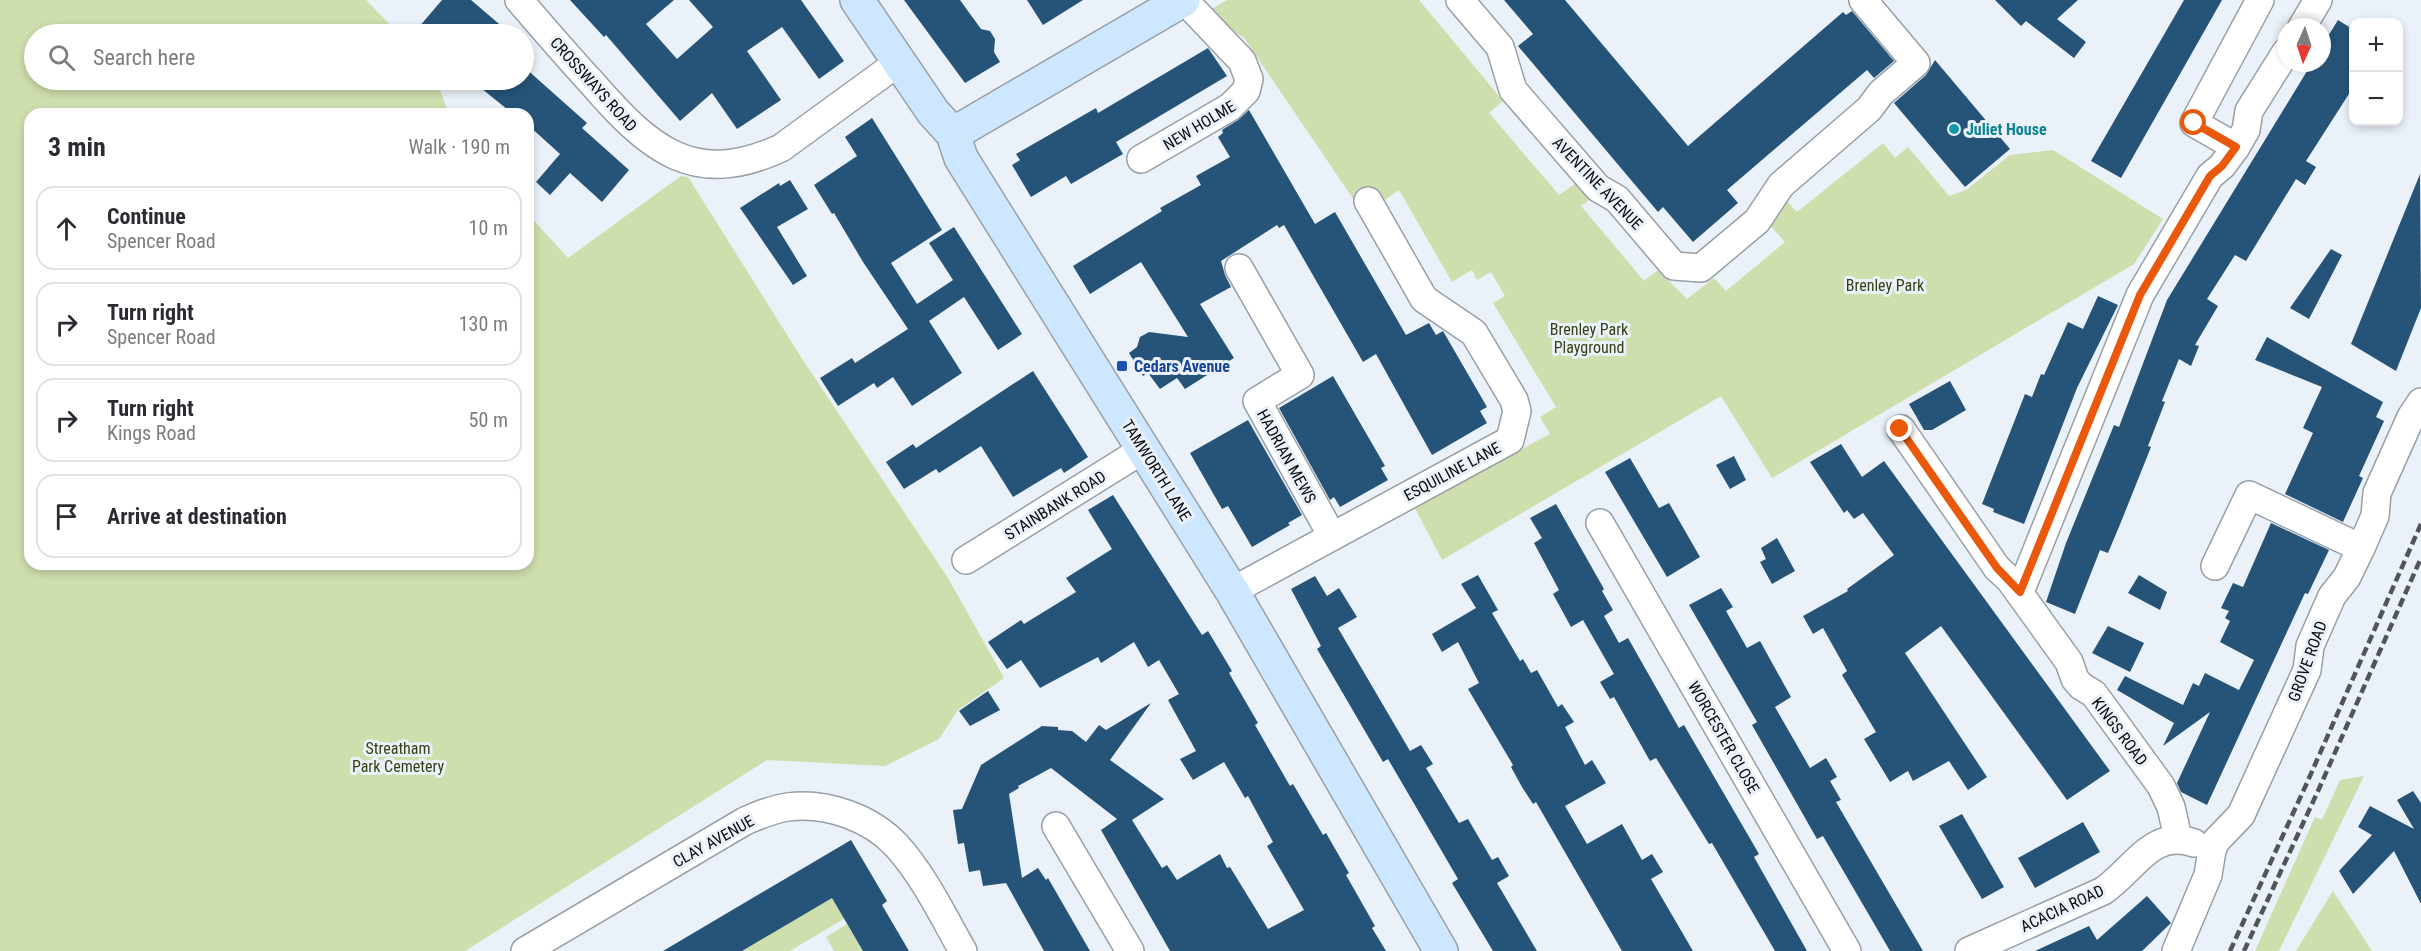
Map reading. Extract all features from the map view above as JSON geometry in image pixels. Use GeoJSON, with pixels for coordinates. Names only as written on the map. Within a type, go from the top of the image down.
{"type":"FeatureCollection","features":[{"type":"Feature","properties":{"kind":"street","name":"CROSSWAYS ROAD"},"geometry":{"type":"LineString","coordinates":[[519,0],[626,123],[667,152],[692,161],[728,164],[763,156],[781,148],[899,62]]}},
{"type":"Feature","properties":{"kind":"street","name":"TAMWORTH LANE"},"geometry":{"type":"LineString","coordinates":[[857,0],[933,111],[953,134],[961,158],[1232,591],[1441,951]]}},
{"type":"Feature","properties":{"kind":"street"},"geometry":{"type":"LineString","coordinates":[[953,134],[1183,0]]}},
{"type":"Feature","properties":{"kind":"street","name":"NEW HOLME"},"geometry":{"type":"LineString","coordinates":[[1141,159],[1230,107],[1246,92],[1249,79],[1242,61],[1183,0]]}},
{"type":"Feature","properties":{"kind":"street","name":"AVENTINE AVENUE"},"geometry":{"type":"LineString","coordinates":[[1460,0],[1500,47],[1513,90],[1598,188],[1617,199],[1674,266],[1701,268],[1757,221],[1781,184],[1869,109],[1881,93],[1916,63],[1863,0]]}},
{"type":"Feature","properties":{"kind":"street"},"geometry":{"type":"LineString","coordinates":[[2236,147],[2194,123],[2260,0]]}},
{"type":"Feature","properties":{"kind":"street"},"geometry":{"type":"LineString","coordinates":[[2307,18],[2318,0]]}},
{"type":"Feature","properties":{"kind":"street"},"geometry":{"type":"LineString","coordinates":[[2020,592],[2140,295],[2210,176],[2222,166],[2236,147],[2246,130],[2249,111],[2277,66]]}},
{"type":"Feature","properties":{"kind":"street","name":"ESQUILINE LANE"},"geometry":{"type":"LineString","coordinates":[[1232,591],[1510,440],[1517,411],[1514,400],[1474,333],[1424,299],[1368,201]]}},
{"type":"Feature","properties":{"kind":"street","name":"HADRIAN MEWS"},"geometry":{"type":"LineString","coordinates":[[1239,268],[1300,375],[1257,401],[1332,536]]}},
{"type":"Feature","properties":{"kind":"street","name":"GROVE ROAD"},"geometry":{"type":"LineString","coordinates":[[2176,951],[2208,875],[2212,850],[2219,836],[2241,815],[2307,670],[2310,646],[2332,596],[2347,577],[2361,548],[2375,516],[2377,493],[2411,417],[2421,402]]}},
{"type":"Feature","properties":{"kind":"street","name":"KINGS ROAD"},"geometry":{"type":"LineString","coordinates":[[1900,429],[1997,568],[2020,592],[2070,662],[2075,679],[2080,686],[2094,694],[2161,786],[2171,807],[2178,838]]}},
{"type":"Feature","properties":{"kind":"street","name":"STAINBANK ROAD"},"geometry":{"type":"LineString","coordinates":[[966,560],[1144,449]]}},
{"type":"Feature","properties":{"kind":"street"},"geometry":{"type":"LineString","coordinates":[[2215,566],[2249,495],[2361,548]]}},
{"type":"Feature","properties":{"kind":"street","name":"WORCESTER CLOSE"},"geometry":{"type":"LineString","coordinates":[[1600,523],[1847,951]]}},
{"type":"Feature","properties":{"kind":"street","name":"CLAY AVENUE"},"geometry":{"type":"LineString","coordinates":[[525,951],[745,821],[764,813],[789,807],[836,810],[859,818],[879,830],[896,845],[911,864],[963,951]]}},
{"type":"Feature","properties":{"kind":"street"},"geometry":{"type":"LineString","coordinates":[[1056,826],[1130,951]]}},
{"type":"Feature","properties":{"kind":"street"},"geometry":{"type":"LineString","coordinates":[[2178,838],[2212,850]]}},
{"type":"Feature","properties":{"kind":"street","name":"ACACIA ROAD"},"geometry":{"type":"LineString","coordinates":[[1969,951],[2103,891],[2119,879],[2154,845],[2178,838]]}},
{"type":"Feature","properties":{"kind":"green space","name":"Streatham Park Cemetery"},"geometry":{"type":"Polygon","coordinates":[[[0,0],[366,0],[389,24],[24,24],[24,90],[440,90],[447,108],[24,108],[24,570],[534,570],[534,221],[568,258],[681,176],[688,177],[801,357],[948,578],[1004,678],[958,710],[939,739],[885,766],[767,760],[465,951],[0,951],[0,0]]]}},
{"type":"Feature","properties":{"kind":"green space","name":"Brenley Park"},"geometry":{"type":"Polygon","coordinates":[[[1227,0],[1419,0],[1503,101],[1489,113],[1559,195],[1575,184],[1589,200],[1581,206],[1644,281],[1658,270],[1687,299],[1714,278],[1726,291],[1785,242],[1767,222],[1783,197],[1797,212],[1883,143],[1895,158],[1908,147],[1949,196],[1966,190],[2010,155],[2053,150],[2163,219],[2134,264],[1772,478],[1721,396],[1442,560],[1414,506],[1550,434],[1540,417],[1556,407],[1493,303],[1505,296],[1491,272],[1477,280],[1472,270],[1452,282],[1399,190],[1383,201],[1358,206],[1244,38],[1216,19],[1210,10],[1227,0]]]}},
{"type":"Feature","properties":{"kind":"green space"},"geometry":{"type":"Polygon","coordinates":[[[2364,776],[2279,951],[2255,951],[2315,817],[2322,820],[2340,780],[2364,776]]]}},
{"type":"Feature","properties":{"kind":"green space"},"geometry":{"type":"Polygon","coordinates":[[[844,890],[857,911],[790,951],[742,951],[844,890]]]}},
{"type":"Feature","properties":{"kind":"green space"},"geometry":{"type":"Polygon","coordinates":[[[2333,891],[2372,951],[2296,951],[2333,891]]]}},
{"type":"Feature","properties":{"kind":"green space"},"geometry":{"type":"Polygon","coordinates":[[[847,924],[863,951],[834,951],[826,937],[847,924]]]}},
{"type":"Feature","properties":{"kind":"building"},"geometry":{"type":"Polygon","coordinates":[[[442,0],[471,0],[499,24],[422,24],[442,0]]]}},
{"type":"Feature","properties":{"kind":"building"},"geometry":{"type":"Polygon","coordinates":[[[570,0],[674,0],[646,24],[677,59],[713,27],[689,0],[801,0],[844,61],[819,79],[782,27],[747,51],[781,100],[737,129],[712,93],[680,121],[606,35],[604,37],[570,0]]]}},
{"type":"Feature","properties":{"kind":"building"},"geometry":{"type":"Polygon","coordinates":[[[904,0],[960,0],[981,29],[990,31],[995,39],[994,52],[1000,62],[965,83],[904,0]]]}},
{"type":"Feature","properties":{"kind":"building"},"geometry":{"type":"Polygon","coordinates":[[[1027,0],[1083,0],[1043,25],[1027,0]]]}},
{"type":"Feature","properties":{"kind":"building"},"geometry":{"type":"Polygon","coordinates":[[[1504,0],[1565,0],[1688,146],[1843,12],[1846,15],[1852,11],[1894,61],[1874,78],[1867,70],[1727,190],[1738,203],[1693,242],[1663,207],[1658,212],[1518,46],[1533,34],[1504,0]]]}},
{"type":"Feature","properties":{"kind":"building"},"geometry":{"type":"Polygon","coordinates":[[[1995,0],[2078,0],[2057,19],[2086,42],[2074,58],[2026,21],[2021,26],[1995,0]]]}},
{"type":"Feature","properties":{"kind":"building"},"geometry":{"type":"Polygon","coordinates":[[[2184,0],[2222,0],[2121,178],[2091,161],[2184,0]]]}},
{"type":"Feature","properties":{"kind":"building"},"geometry":{"type":"Polygon","coordinates":[[[2338,20],[2349,27],[2349,94],[2306,161],[2316,167],[2305,185],[2296,179],[2246,261],[2235,255],[2207,299],[2218,306],[2195,345],[2199,346],[2191,366],[2179,359],[2162,401],[2165,402],[2148,446],[2151,447],[2121,522],[2108,553],[2100,550],[2075,614],[2046,602],[2066,543],[2114,425],[2119,427],[2167,300],[2306,72],[2331,72],[2331,31],[2338,20]]]}},
{"type":"Feature","properties":{"kind":"building"},"geometry":{"type":"Polygon","coordinates":[[[1208,48],[1227,76],[1116,142],[1123,154],[1071,184],[1066,176],[1031,197],[1012,165],[1020,160],[1016,154],[1096,108],[1098,113],[1208,48]]]}},
{"type":"Feature","properties":{"kind":"building","name":"Juliet House"},"geometry":{"type":"Polygon","coordinates":[[[1935,60],[2010,149],[1965,187],[1894,103],[1926,75],[1935,60]]]}},
{"type":"Feature","properties":{"kind":"building"},"geometry":{"type":"Polygon","coordinates":[[[534,76],[587,123],[582,128],[629,170],[602,202],[570,173],[550,195],[536,182],[560,154],[534,130],[534,108],[506,108],[483,90],[534,90],[534,76]]]}},
{"type":"Feature","properties":{"kind":"building"},"geometry":{"type":"Polygon","coordinates":[[[1249,110],[1315,224],[1335,212],[1406,335],[1429,323],[1436,335],[1443,331],[1487,407],[1480,411],[1487,423],[1432,455],[1376,354],[1363,362],[1284,225],[1279,228],[1277,225],[1221,261],[1231,287],[1200,304],[1234,358],[1185,389],[1177,378],[1160,389],[1148,373],[1143,376],[1129,353],[1137,347],[1140,337],[1149,332],[1188,337],[1141,262],[1090,294],[1073,266],[1162,211],[1160,208],[1201,185],[1196,176],[1230,157],[1218,137],[1223,133],[1222,130],[1249,110]]]}},
{"type":"Feature","properties":{"kind":"building"},"geometry":{"type":"Polygon","coordinates":[[[872,118],[942,230],[891,263],[917,304],[953,280],[929,243],[954,227],[1022,334],[998,350],[964,297],[929,321],[962,373],[912,406],[893,377],[877,388],[874,383],[838,406],[820,378],[852,358],[855,363],[908,329],[814,185],[857,156],[845,137],[872,118]]]}},
{"type":"Feature","properties":{"kind":"building"},"geometry":{"type":"Polygon","coordinates":[[[2420,174],[2421,308],[2396,371],[2351,344],[2420,174]]]}},
{"type":"Feature","properties":{"kind":"building"},"geometry":{"type":"Polygon","coordinates":[[[790,180],[808,209],[777,227],[807,276],[793,285],[740,208],[779,183],[780,186],[790,180]]]}},
{"type":"Feature","properties":{"kind":"building"},"geometry":{"type":"Polygon","coordinates":[[[2331,249],[2342,255],[2309,319],[2290,308],[2331,249]]]}},
{"type":"Feature","properties":{"kind":"building"},"geometry":{"type":"Polygon","coordinates":[[[2098,296],[2118,305],[2077,388],[2024,524],[1993,512],[1994,509],[1982,504],[2025,394],[2032,397],[2041,374],[2044,375],[2068,322],[2083,329],[2098,296]]]}},
{"type":"Feature","properties":{"kind":"building"},"geometry":{"type":"Polygon","coordinates":[[[2267,337],[2383,402],[2376,417],[2384,421],[2359,476],[2363,478],[2343,522],[2285,494],[2313,433],[2303,428],[2322,387],[2255,360],[2267,337]]]}},
{"type":"Feature","properties":{"kind":"building"},"geometry":{"type":"Polygon","coordinates":[[[1033,371],[1088,457],[1064,473],[1061,468],[1013,497],[981,446],[939,473],[936,469],[904,489],[886,462],[913,444],[916,448],[1033,371]]]}},
{"type":"Feature","properties":{"kind":"building"},"geometry":{"type":"Polygon","coordinates":[[[1333,376],[1385,466],[1381,468],[1388,480],[1340,507],[1334,497],[1330,500],[1279,408],[1333,376]]]}},
{"type":"Feature","properties":{"kind":"building"},"geometry":{"type":"Polygon","coordinates":[[[1950,381],[1966,410],[1932,430],[1924,430],[1909,404],[1950,381]]]}},
{"type":"Feature","properties":{"kind":"building"},"geometry":{"type":"Polygon","coordinates":[[[1248,420],[1302,515],[1288,523],[1290,525],[1252,547],[1228,506],[1222,509],[1190,453],[1248,420]]]}},
{"type":"Feature","properties":{"kind":"building"},"geometry":{"type":"Polygon","coordinates":[[[1841,444],[1862,477],[1884,461],[2110,771],[2067,800],[1941,626],[1905,653],[1987,777],[1968,790],[1949,761],[1913,781],[1908,771],[1890,782],[1864,739],[1876,732],[1842,675],[1847,671],[1823,628],[1813,634],[1803,616],[1848,591],[1847,589],[1894,555],[1863,513],[1854,519],[1847,510],[1844,513],[1810,462],[1841,444]]]}},
{"type":"Feature","properties":{"kind":"building"},"geometry":{"type":"Polygon","coordinates":[[[1734,456],[1746,480],[1730,489],[1716,465],[1734,456]]]}},
{"type":"Feature","properties":{"kind":"building"},"geometry":{"type":"Polygon","coordinates":[[[1630,458],[1659,508],[1669,503],[1700,557],[1667,577],[1605,472],[1630,458]]]}},
{"type":"Feature","properties":{"kind":"building"},"geometry":{"type":"Polygon","coordinates":[[[1113,495],[1202,635],[1208,631],[1232,671],[1229,673],[1258,723],[1255,725],[1290,786],[1293,784],[1323,835],[1326,833],[1349,873],[1346,875],[1375,926],[1372,928],[1386,951],[1170,951],[1101,830],[1117,819],[1051,768],[1018,786],[1019,788],[1009,794],[1022,878],[1038,868],[1046,880],[1048,878],[1090,951],[1044,951],[1006,883],[983,886],[980,870],[969,872],[964,843],[958,844],[953,810],[962,809],[981,765],[1042,726],[1072,731],[1086,742],[1099,725],[1106,730],[1151,703],[1110,760],[1164,799],[1132,820],[1162,868],[1167,865],[1177,880],[1220,854],[1268,929],[1304,910],[1267,846],[1273,842],[1248,796],[1245,798],[1224,762],[1193,780],[1180,759],[1196,751],[1168,700],[1179,694],[1159,660],[1148,667],[1134,642],[1101,663],[1098,657],[1040,688],[1021,660],[1007,669],[988,642],[1021,620],[1024,624],[1076,592],[1066,578],[1112,549],[1088,510],[1113,495]]]}},
{"type":"Feature","properties":{"kind":"building"},"geometry":{"type":"Polygon","coordinates":[[[1556,504],[1604,589],[1602,591],[1613,610],[1604,616],[1619,643],[1628,638],[1679,728],[1684,725],[1759,854],[1754,857],[1807,951],[1775,951],[1712,843],[1709,844],[1656,758],[1650,761],[1614,697],[1610,699],[1600,682],[1614,674],[1583,620],[1571,627],[1553,594],[1559,590],[1534,543],[1542,538],[1530,518],[1556,504]]]}},
{"type":"Feature","properties":{"kind":"building"},"geometry":{"type":"Polygon","coordinates":[[[2271,523],[2329,550],[2308,594],[2305,593],[2207,805],[2181,792],[2177,783],[2210,712],[2163,746],[2174,723],[2117,690],[2125,676],[2183,705],[2193,683],[2199,686],[2205,673],[2239,690],[2254,660],[2220,642],[2230,621],[2225,618],[2229,611],[2221,608],[2233,583],[2243,587],[2271,523]]]}},
{"type":"Feature","properties":{"kind":"building"},"geometry":{"type":"Polygon","coordinates":[[[1777,538],[1795,571],[1772,584],[1760,562],[1766,559],[1761,548],[1777,538]]]}},
{"type":"Feature","properties":{"kind":"building"},"geometry":{"type":"Polygon","coordinates":[[[1478,575],[1498,610],[1492,613],[1520,661],[1523,659],[1531,673],[1537,670],[1558,707],[1562,704],[1574,722],[1565,727],[1585,765],[1592,760],[1606,783],[1565,806],[1587,844],[1622,824],[1642,860],[1652,854],[1663,872],[1651,879],[1693,951],[1622,951],[1536,802],[1533,804],[1522,787],[1511,767],[1513,765],[1468,689],[1479,683],[1458,642],[1442,652],[1432,634],[1476,608],[1461,584],[1478,575]]]}},
{"type":"Feature","properties":{"kind":"building"},"geometry":{"type":"Polygon","coordinates":[[[2139,575],[2167,592],[2160,610],[2128,593],[2139,575]]]}},
{"type":"Feature","properties":{"kind":"building"},"geometry":{"type":"Polygon","coordinates":[[[1315,576],[1327,596],[1339,588],[1357,617],[1338,628],[1410,751],[1421,745],[1433,764],[1426,768],[1459,823],[1468,819],[1492,860],[1498,857],[1509,876],[1497,883],[1537,951],[1493,951],[1452,883],[1458,879],[1388,759],[1383,762],[1317,649],[1321,646],[1291,589],[1315,576]]]}},
{"type":"Feature","properties":{"kind":"building"},"geometry":{"type":"Polygon","coordinates":[[[1721,588],[1733,607],[1726,611],[1747,648],[1760,641],[1791,697],[1775,707],[1810,768],[1826,758],[1837,777],[1830,781],[1841,800],[1836,802],[1923,951],[1890,951],[1823,836],[1817,839],[1752,725],[1757,722],[1689,605],[1721,588]]]}},
{"type":"Feature","properties":{"kind":"building"},"geometry":{"type":"Polygon","coordinates":[[[2108,626],[2144,643],[2130,672],[2092,653],[2108,626]]]}},
{"type":"Feature","properties":{"kind":"building"},"geometry":{"type":"Polygon","coordinates":[[[988,691],[1000,710],[970,726],[959,711],[988,691]]]}},
{"type":"Feature","properties":{"kind":"building"},"geometry":{"type":"Polygon","coordinates":[[[2413,791],[2421,803],[2421,904],[2394,851],[2353,894],[2339,871],[2372,835],[2358,827],[2370,806],[2414,829],[2397,800],[2413,791]]]}},
{"type":"Feature","properties":{"kind":"building"},"geometry":{"type":"Polygon","coordinates":[[[1962,814],[2004,887],[1982,899],[1939,826],[1962,814]]]}},
{"type":"Feature","properties":{"kind":"building"},"geometry":{"type":"Polygon","coordinates":[[[2083,822],[2100,852],[2035,888],[2018,858],[2083,822]]]}},
{"type":"Feature","properties":{"kind":"building"},"geometry":{"type":"Polygon","coordinates":[[[851,840],[887,901],[882,905],[909,951],[863,951],[832,898],[742,951],[663,951],[851,840]]]}},
{"type":"Feature","properties":{"kind":"building"},"geometry":{"type":"Polygon","coordinates":[[[2147,896],[2171,923],[2142,951],[2035,951],[2089,926],[2097,940],[2147,896]]]}},
{"type":"Feature","properties":{"kind":"railway"},"geometry":{"type":"LineString","coordinates":[[2230,951],[2421,524]]}},
{"type":"Feature","properties":{"kind":"railway"},"geometry":{"type":"LineString","coordinates":[[2244,951],[2421,558]]}},
{"type":"Feature","properties":{"kind":"place","name":"Juliet House"},"geometry":{"type":"Point","coordinates":[1954,129]}},
{"type":"Feature","properties":{"kind":"place","name":"Cedars Avenue"},"geometry":{"type":"Point","coordinates":[1122,366]}},
{"type":"Feature","properties":{"kind":"route"},"geometry":{"type":"LineString","coordinates":[[1900,429],[1997,568],[2020,592],[2140,295],[2210,176],[2222,166],[2236,147],[2194,123]]}},
{"type":"Feature","properties":{"kind":"park label","name":"Brenley Park Playground"},"geometry":{"type":"Point","coordinates":[1589,338]}}]}
